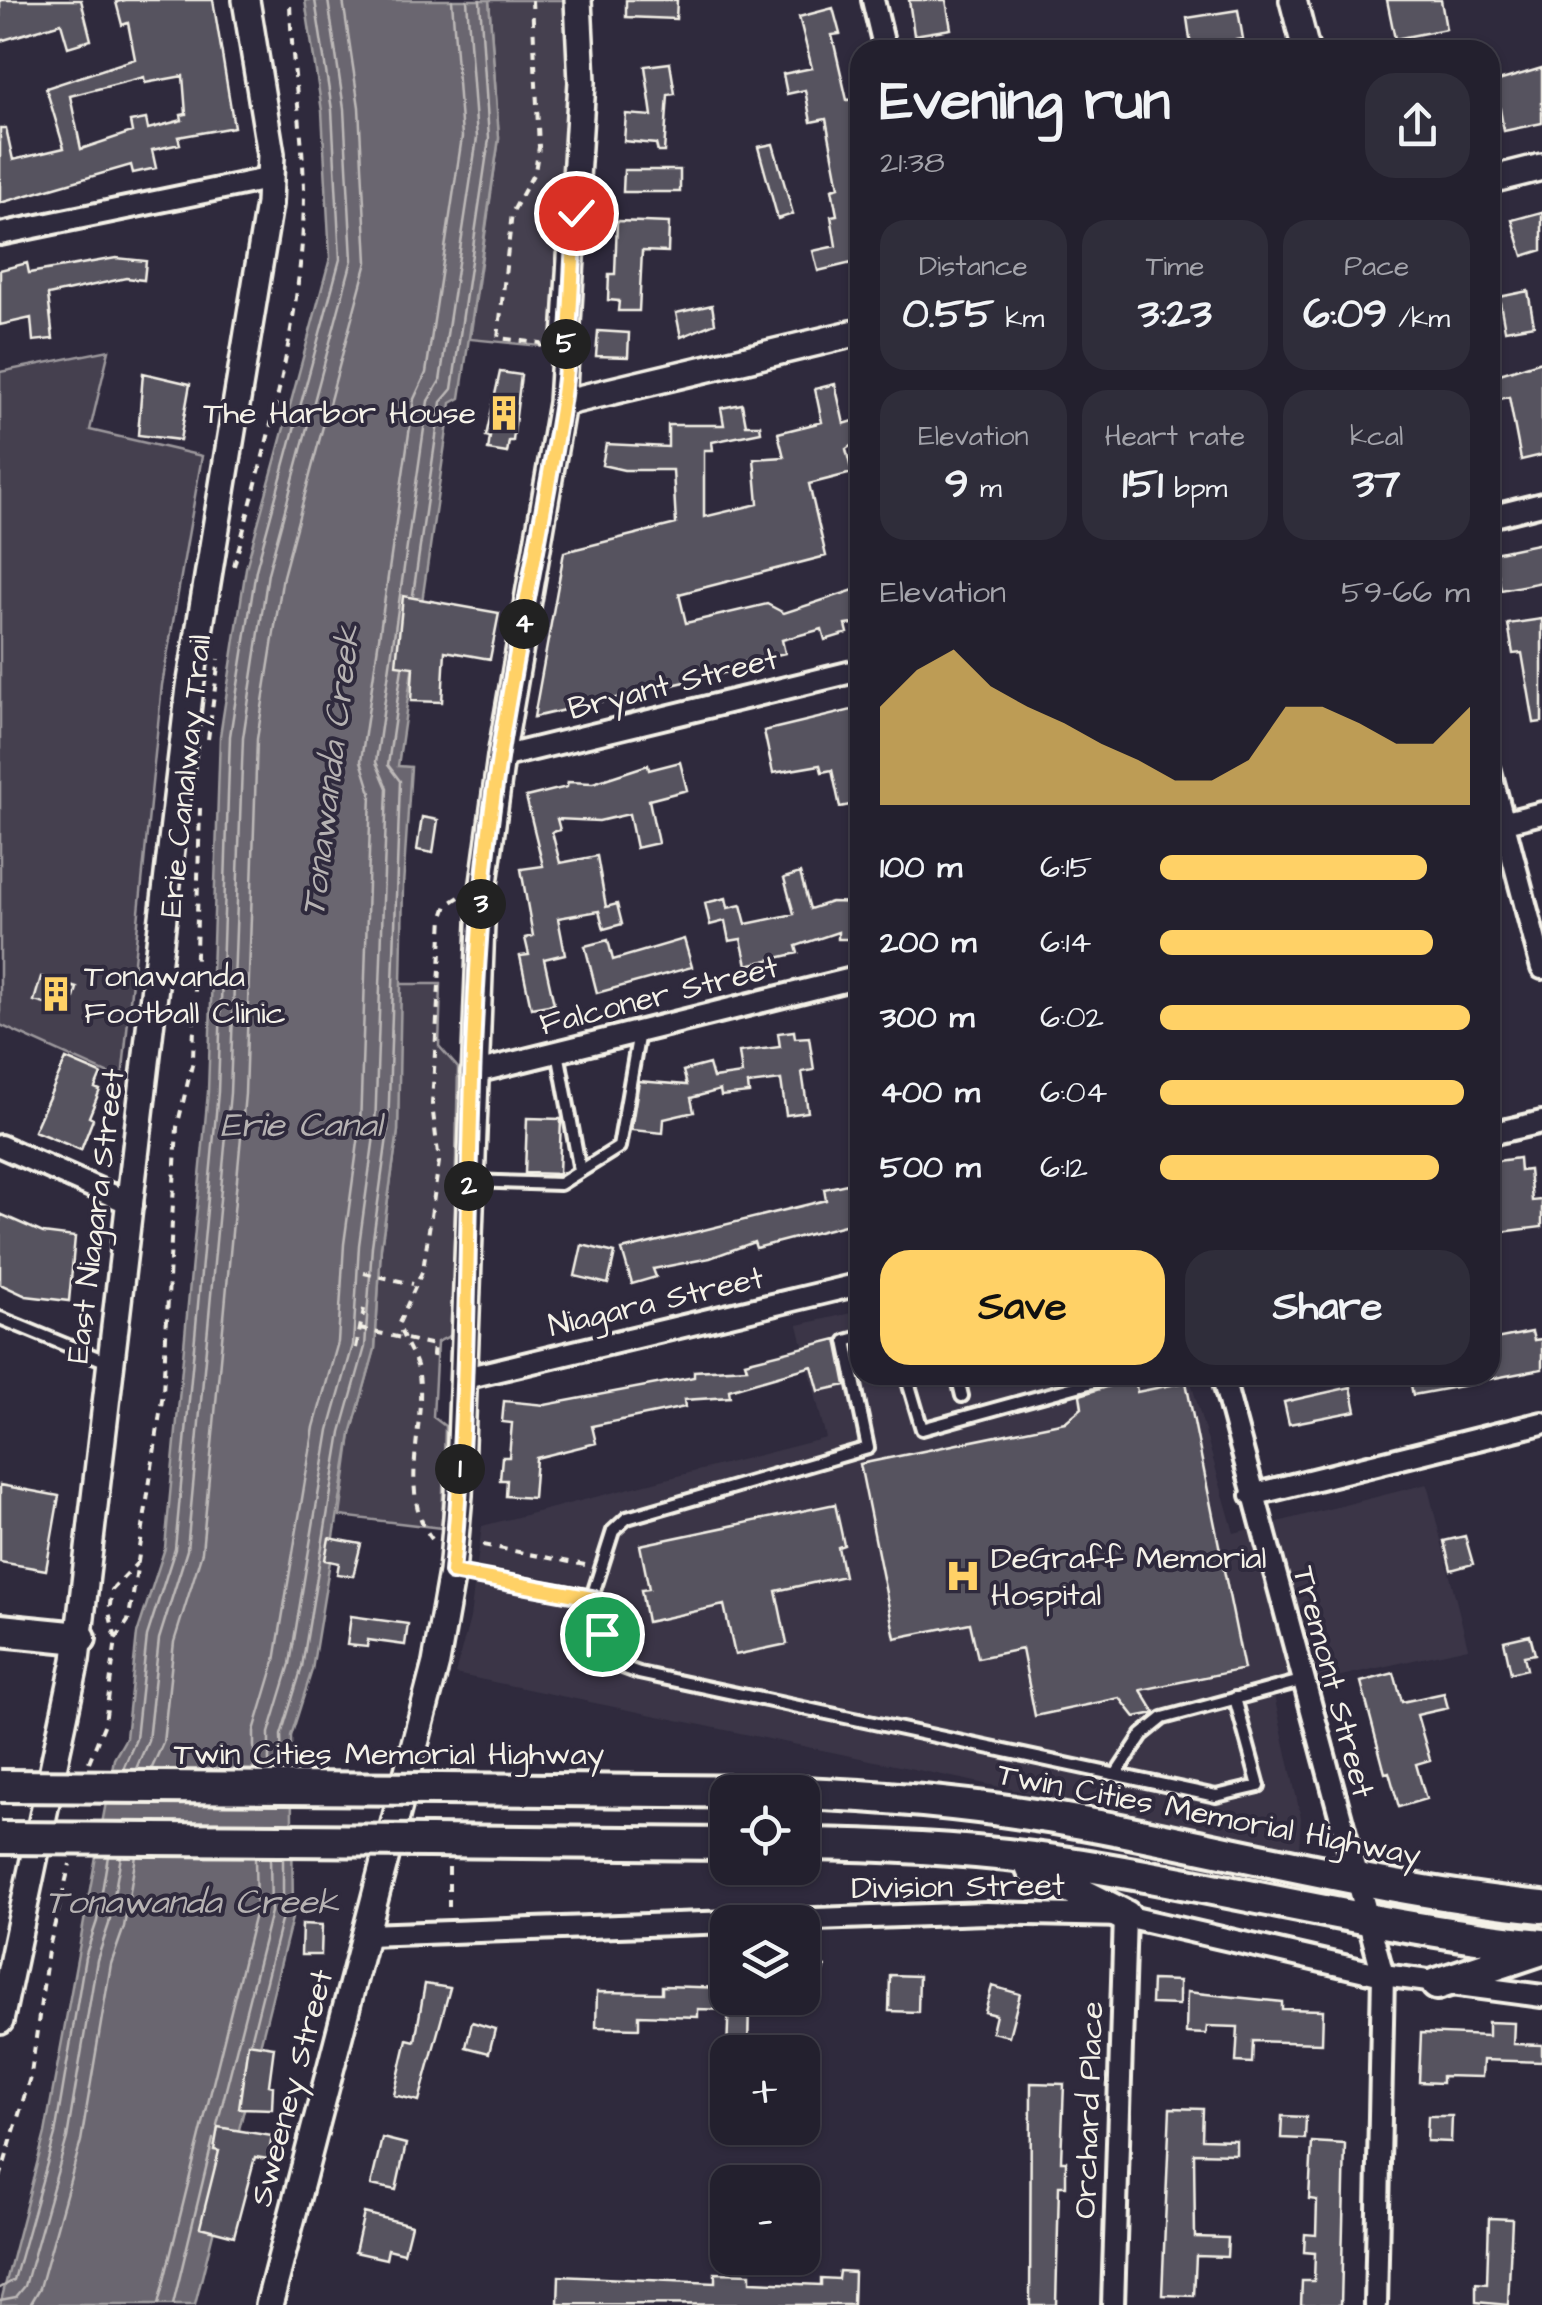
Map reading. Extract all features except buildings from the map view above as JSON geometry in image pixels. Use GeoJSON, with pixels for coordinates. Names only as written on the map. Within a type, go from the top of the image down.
{"type":"FeatureCollection","features":[{"type":"Feature","properties":{"kind":"main road"},"geometry":{"type":"LineString","coordinates":[[0,1630],[80,1638]]}},
{"type":"Feature","properties":{"kind":"main road","name":"Twin Cities Memorial Highway"},"geometry":{"type":"LineString","coordinates":[[0,1786],[710,1792]]}},
{"type":"Feature","properties":{"kind":"main road","name":"Twin Cities Memorial Highway"},"geometry":{"type":"LineString","coordinates":[[820,1794],[886,1796],[992,1808],[1355,1880],[1542,1907]]}},
{"type":"Feature","properties":{"kind":"main road"},"geometry":{"type":"LineString","coordinates":[[0,1838],[439,1852],[710,1844]]}},
{"type":"Feature","properties":{"kind":"main road"},"geometry":{"type":"LineString","coordinates":[[820,1844],[902,1845],[1104,1868],[1369,1922],[1542,1947]]}},
{"type":"Feature","properties":{"kind":"main road"},"geometry":{"type":"LineString","coordinates":[[1001,1856],[1125,1916]]}},
{"type":"Feature","properties":{"kind":"main road"},"geometry":{"type":"LineString","coordinates":[[1437,1984],[1542,1947]]}},
{"type":"Feature","properties":{"kind":"street","name":"East Niagara Street"},"geometry":{"type":"LineString","coordinates":[[0,2021],[80,1638],[190,688],[272,178],[246,0]]}},
{"type":"Feature","properties":{"kind":"street","name":"Sweeney Street"},"geometry":{"type":"LineString","coordinates":[[269,2305],[436,1663],[452,1572],[482,898],[501,757],[562,403],[582,82],[578,0]]}},
{"type":"Feature","properties":{"kind":"street"},"geometry":{"type":"LineString","coordinates":[[872,0],[882,40]]}},
{"type":"Feature","properties":{"kind":"street"},"geometry":{"type":"LineString","coordinates":[[1293,0],[1303,40]]}},
{"type":"Feature","properties":{"kind":"street"},"geometry":{"type":"LineString","coordinates":[[1500,178],[1542,167]]}},
{"type":"Feature","properties":{"kind":"street"},"geometry":{"type":"LineString","coordinates":[[0,234],[272,178]]}},
{"type":"Feature","properties":{"kind":"street"},"geometry":{"type":"LineString","coordinates":[[562,403],[850,334]]}},
{"type":"Feature","properties":{"kind":"street"},"geometry":{"type":"LineString","coordinates":[[1500,515],[1542,504]]}},
{"type":"Feature","properties":{"kind":"street","name":"Bryant Street"},"geometry":{"type":"LineString","coordinates":[[501,757],[850,672]]}},
{"type":"Feature","properties":{"kind":"street"},"geometry":{"type":"LineString","coordinates":[[1500,823],[1542,813]]}},
{"type":"Feature","properties":{"kind":"street"},"geometry":{"type":"LineString","coordinates":[[1500,834],[1542,968]]}},
{"type":"Feature","properties":{"kind":"street","name":"Falconer Street"},"geometry":{"type":"LineString","coordinates":[[472,1073],[850,979]]}},
{"type":"Feature","properties":{"kind":"street"},"geometry":{"type":"LineString","coordinates":[[1500,1132],[1542,1122]]}},
{"type":"Feature","properties":{"kind":"street"},"geometry":{"type":"LineString","coordinates":[[0,1146],[132,1204]]}},
{"type":"Feature","properties":{"kind":"street","name":"Niagara Street"},"geometry":{"type":"LineString","coordinates":[[459,1368],[850,1286]]}},
{"type":"Feature","properties":{"kind":"street","name":"Tremont Street"},"geometry":{"type":"LineString","coordinates":[[1224,1385],[1382,1974],[1376,2305]]}},
{"type":"Feature","properties":{"kind":"street"},"geometry":{"type":"LineString","coordinates":[[1252,1496],[1542,1423]]}},
{"type":"Feature","properties":{"kind":"street","name":"Division Street"},"geometry":{"type":"LineString","coordinates":[[366,1935],[986,1913],[1125,1916],[1382,1974],[1542,1996]]}},
{"type":"Feature","properties":{"kind":"street","name":"Orchard Place"},"geometry":{"type":"LineString","coordinates":[[1113,2305],[1125,1916]]}},
{"type":"Feature","properties":{"kind":"lane"},"geometry":{"type":"LineString","coordinates":[[469,1181],[560,1184],[619,1146],[639,1032]]}},
{"type":"Feature","properties":{"kind":"lane"},"geometry":{"type":"LineString","coordinates":[[558,1052],[580,1171]]}},
{"type":"Feature","properties":{"kind":"lane"},"geometry":{"type":"LineString","coordinates":[[0,1318],[112,1364]]}},
{"type":"Feature","properties":{"kind":"lane"},"geometry":{"type":"LineString","coordinates":[[855,1385],[868,1448],[627,1518],[613,1531],[592,1598],[617,1665],[639,1673],[1216,1796],[1259,1786],[1235,1698]]}},
{"type":"Feature","properties":{"kind":"lane"},"geometry":{"type":"LineString","coordinates":[[909,1385],[922,1429],[1082,1385]]}},
{"type":"Feature","properties":{"kind":"lane"},"geometry":{"type":"LineString","coordinates":[[959,1385],[962,1396]]}},
{"type":"Feature","properties":{"kind":"lane"},"geometry":{"type":"LineString","coordinates":[[452,1572],[592,1598]]}},
{"type":"Feature","properties":{"kind":"lane"},"geometry":{"type":"LineString","coordinates":[[1116,1773],[1142,1735],[1163,1718],[1301,1681]]}},
{"type":"Feature","properties":{"kind":"path"},"geometry":{"type":"LineString","coordinates":[[229,584],[279,396],[301,240],[301,129],[291,63],[290,0]]}},
{"type":"Feature","properties":{"kind":"path"},"geometry":{"type":"LineString","coordinates":[[532,0],[540,147],[535,170],[512,213],[498,338],[540,343],[541,362]]}},
{"type":"Feature","properties":{"kind":"path","name":"Erie Canalway Trail"},"geometry":{"type":"LineString","coordinates":[[206,756],[221,641]]}},
{"type":"Feature","properties":{"kind":"path","name":"Erie Canalway Trail"},"geometry":{"type":"LineString","coordinates":[[116,1639],[128,1621],[163,1394],[177,1127],[193,1062],[192,937],[200,794]]}},
{"type":"Feature","properties":{"kind":"path"},"geometry":{"type":"LineString","coordinates":[[442,1540],[428,1534],[418,1509],[419,1372],[404,1338],[400,1313],[423,1270],[438,1162],[432,1104],[443,916],[452,898],[466,894]]}},
{"type":"Feature","properties":{"kind":"path"},"geometry":{"type":"LineString","coordinates":[[364,1273],[416,1284]]}},
{"type":"Feature","properties":{"kind":"path"},"geometry":{"type":"LineString","coordinates":[[356,1348],[364,1309]]}},
{"type":"Feature","properties":{"kind":"path"},"geometry":{"type":"LineString","coordinates":[[360,1329],[434,1345],[434,1355],[459,1368]]}},
{"type":"Feature","properties":{"kind":"path"},"geometry":{"type":"LineString","coordinates":[[484,1545],[584,1565]]}},
{"type":"Feature","properties":{"kind":"path","name":"Erie Canalway Trail"},"geometry":{"type":"LineString","coordinates":[[88,1770],[105,1723],[116,1639],[109,1612],[112,1590],[138,1562]]}},
{"type":"Feature","properties":{"kind":"path"},"geometry":{"type":"LineString","coordinates":[[439,1852],[449,1907]]}},
{"type":"Feature","properties":{"kind":"path"},"geometry":{"type":"LineString","coordinates":[[0,2178],[31,2074],[48,1951],[70,1864]]}},
{"type":"Feature","properties":{"kind":"shaded area"},"geometry":{"type":"Polygon","coordinates":[[[489,0],[564,0],[571,79],[551,347],[470,339],[499,138],[489,0]]]}},
{"type":"Feature","properties":{"kind":"shaded area"},"geometry":{"type":"Polygon","coordinates":[[[109,350],[90,430],[202,456],[162,685],[122,1080],[0,1025],[0,372],[109,350]]]}},
{"type":"Feature","properties":{"kind":"shaded area"},"geometry":{"type":"Polygon","coordinates":[[[399,984],[441,984],[439,1046],[458,1068],[452,1335],[437,1342],[433,1417],[445,1426],[442,1528],[340,1516],[351,1434],[375,1348],[381,1247],[398,1131],[399,984]]]}},
{"type":"Feature","properties":{"kind":"shaded area","name":"DeGraff Memorial Hospital"},"geometry":{"type":"Polygon","coordinates":[[[850,1313],[850,1385],[1192,1385],[1234,1533],[1427,1484],[1468,1648],[1273,1691],[1301,1818],[1299,1849],[455,1674],[470,1618],[482,1526],[826,1438],[798,1325],[850,1313]]]}},
{"type":"Feature","properties":{"kind":"water","name":"Erie Canal"},"geometry":{"type":"Polygon","coordinates":[[[305,0],[489,0],[499,138],[460,398],[451,403],[398,766],[411,767],[403,886],[398,1131],[381,1247],[375,1349],[351,1434],[312,1670],[291,1736],[293,1914],[195,2305],[0,2305],[45,2133],[114,1759],[126,1738],[137,1634],[165,1548],[208,1092],[220,736],[246,568],[330,258],[322,111],[305,0]]]}},
{"type":"Feature","properties":{"kind":"place","name":"The Harbor House"},"geometry":{"type":"Point","coordinates":[504,413]}},
{"type":"Feature","properties":{"kind":"place","name":"Tonawanda Football Clinic"},"geometry":{"type":"Point","coordinates":[56,994]}},
{"type":"Feature","properties":{"kind":"place","name":"DeGraff Memorial Hospital"},"geometry":{"type":"Point","coordinates":[963,1576]}},
{"type":"Feature","properties":{"kind":"route"},"geometry":{"type":"LineString","coordinates":[[576,213],[562,403],[501,757],[482,898],[472,1073],[465,1378],[452,1572],[592,1598],[602,1634]]}},
{"type":"Feature","properties":{"kind":"water label","name":"Tonawanda Creek"},"geometry":{"type":"Point","coordinates":[331,771]}},
{"type":"Feature","properties":{"kind":"water label","name":"Tonawanda Creek"},"geometry":{"type":"Point","coordinates":[192,1902]}}]}
